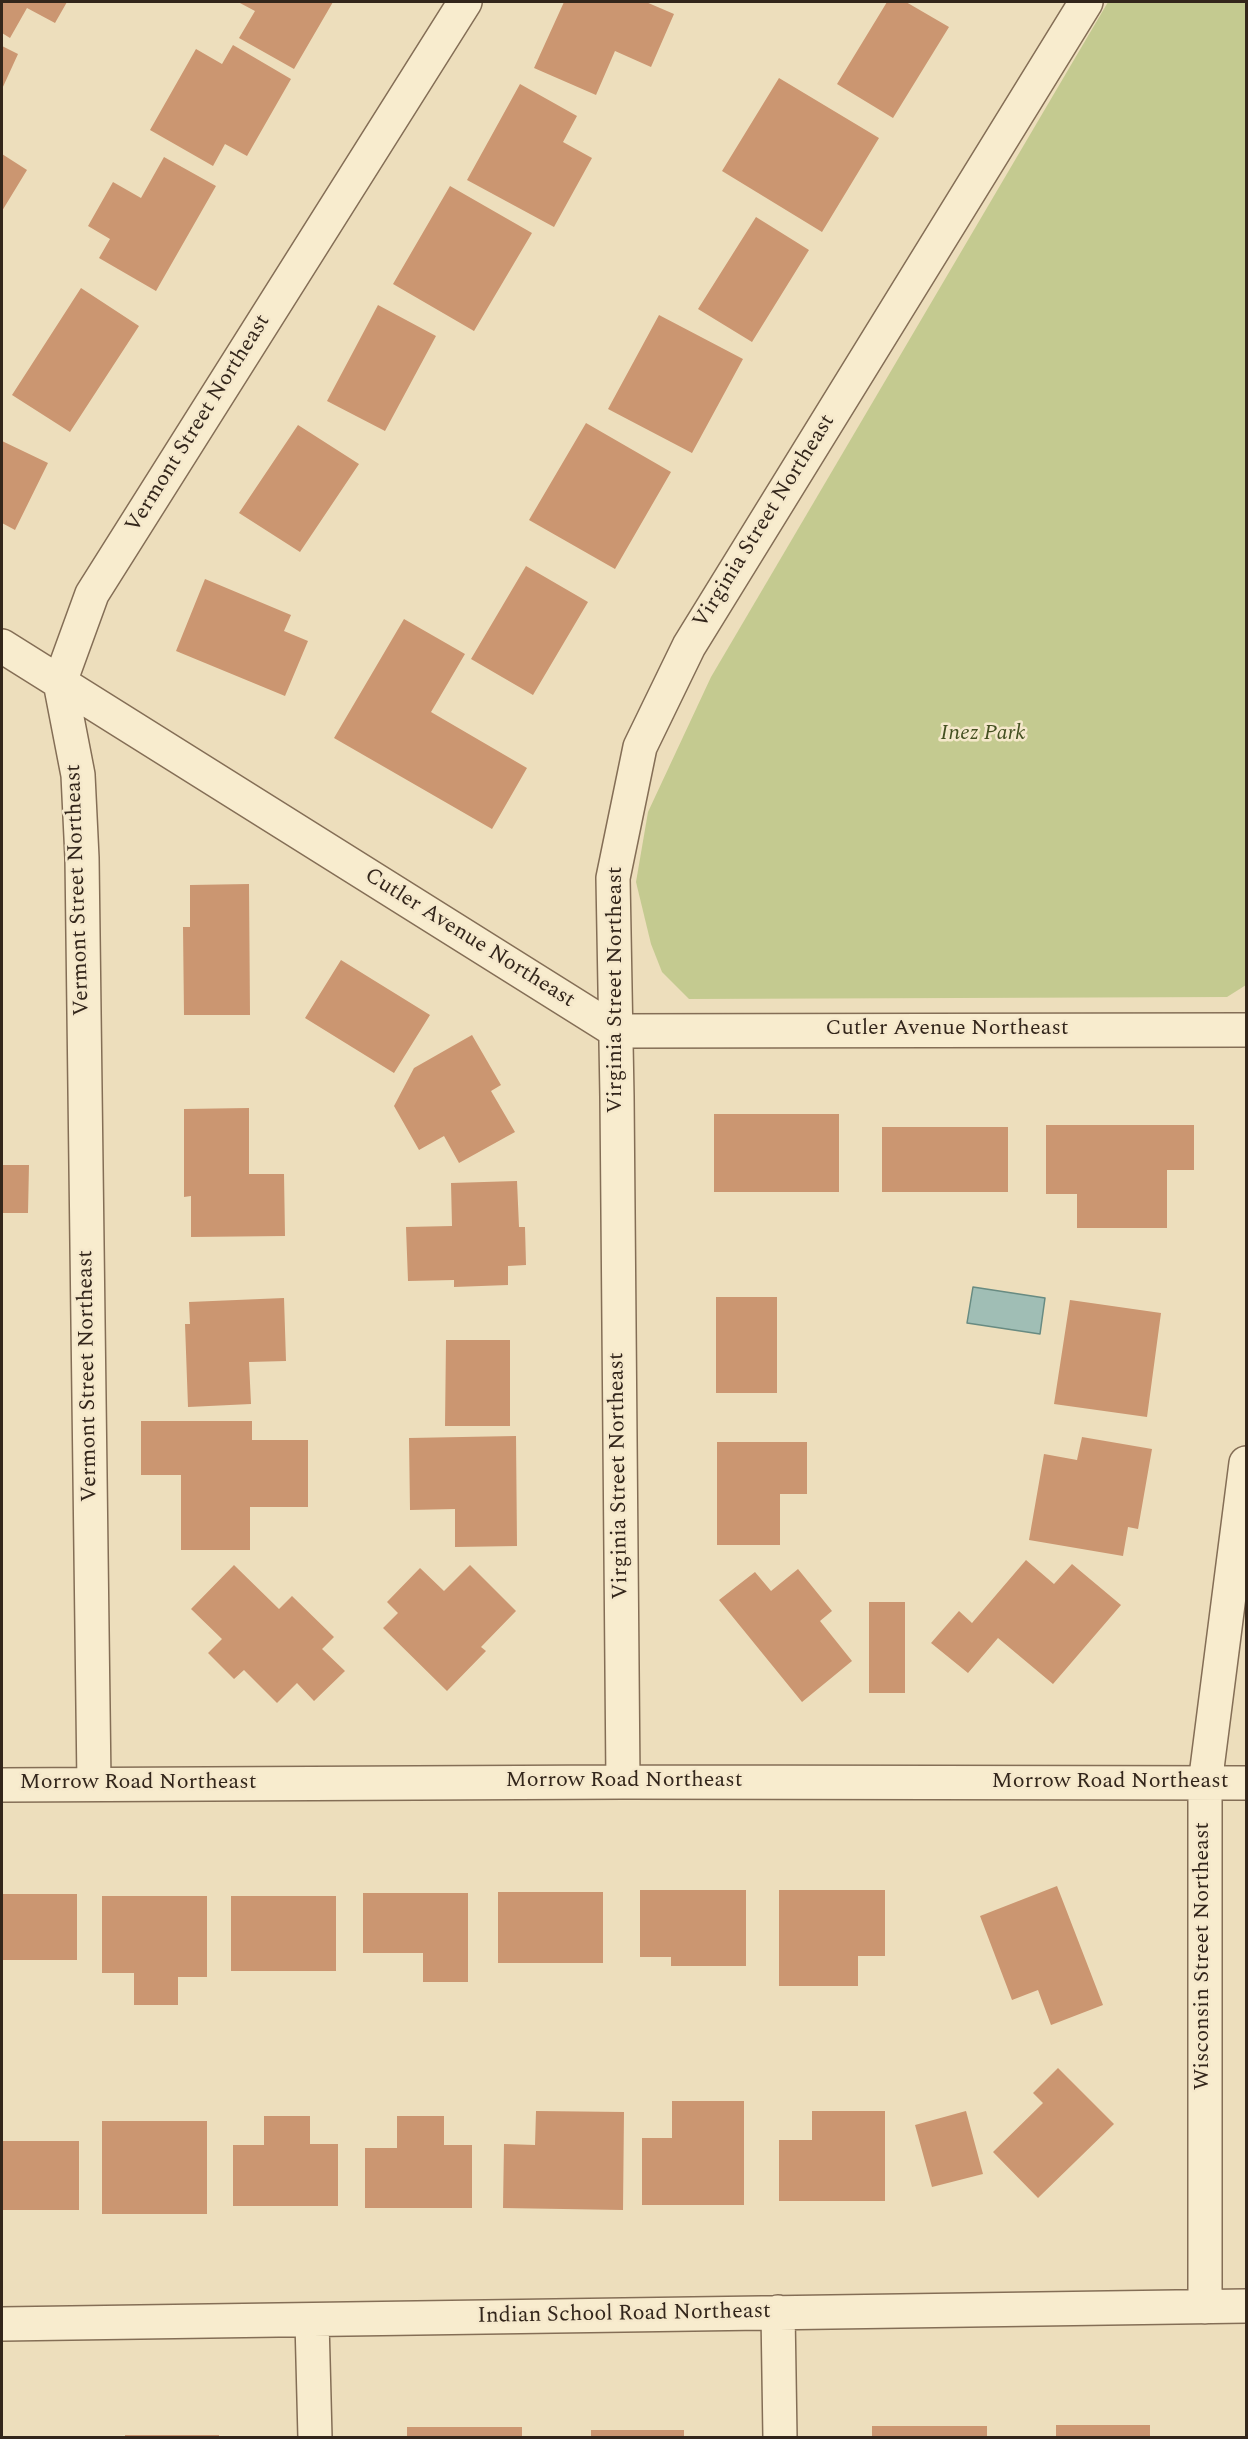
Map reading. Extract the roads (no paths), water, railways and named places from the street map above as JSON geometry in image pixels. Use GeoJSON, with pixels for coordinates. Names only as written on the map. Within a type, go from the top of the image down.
{"type":"FeatureCollection","features":[{"type":"Feature","properties":{"kind":"street","name":"Vermont Street Northeast"},"geometry":{"type":"LineString","coordinates":[[94,1784],[82,858],[78,776],[60,682],[92,594],[465,2]]}},
{"type":"Feature","properties":{"kind":"street","name":"Virginia Street Northeast"},"geometry":{"type":"LineString","coordinates":[[623,1782],[616,1031],[612,878],[640,747],[689,646],[1086,2]]}},
{"type":"Feature","properties":{"kind":"street","name":"Cutler Avenue Northeast"},"geometry":{"type":"LineString","coordinates":[[2,646],[616,1031],[1246,1030]]}},
{"type":"Feature","properties":{"kind":"street","name":"Wisconsin Street Northeast"},"geometry":{"type":"LineString","coordinates":[[1205,2307],[1203,1837],[1205,1784],[1246,1463]]}},
{"type":"Feature","properties":{"kind":"street","name":"Morrow Road Northeast"},"geometry":{"type":"LineString","coordinates":[[2,1785],[623,1782],[1246,1783]]}},
{"type":"Feature","properties":{"kind":"street","name":"Indian School Road Northeast"},"geometry":{"type":"LineString","coordinates":[[2,2324],[1246,2306]]}},
{"type":"Feature","properties":{"kind":"street"},"geometry":{"type":"LineString","coordinates":[[778,2312],[780,2438]]}},
{"type":"Feature","properties":{"kind":"street"},"geometry":{"type":"LineString","coordinates":[[312,2321],[315,2438]]}},
{"type":"Feature","properties":{"kind":"water"},"geometry":{"type":"Polygon","coordinates":[[[973,1287],[1045,1298],[1040,1334],[967,1323],[973,1287]]]}},
{"type":"Feature","properties":{"kind":"park label","name":"Inez Park"},"geometry":{"type":"Point","coordinates":[983,735]}}]}
